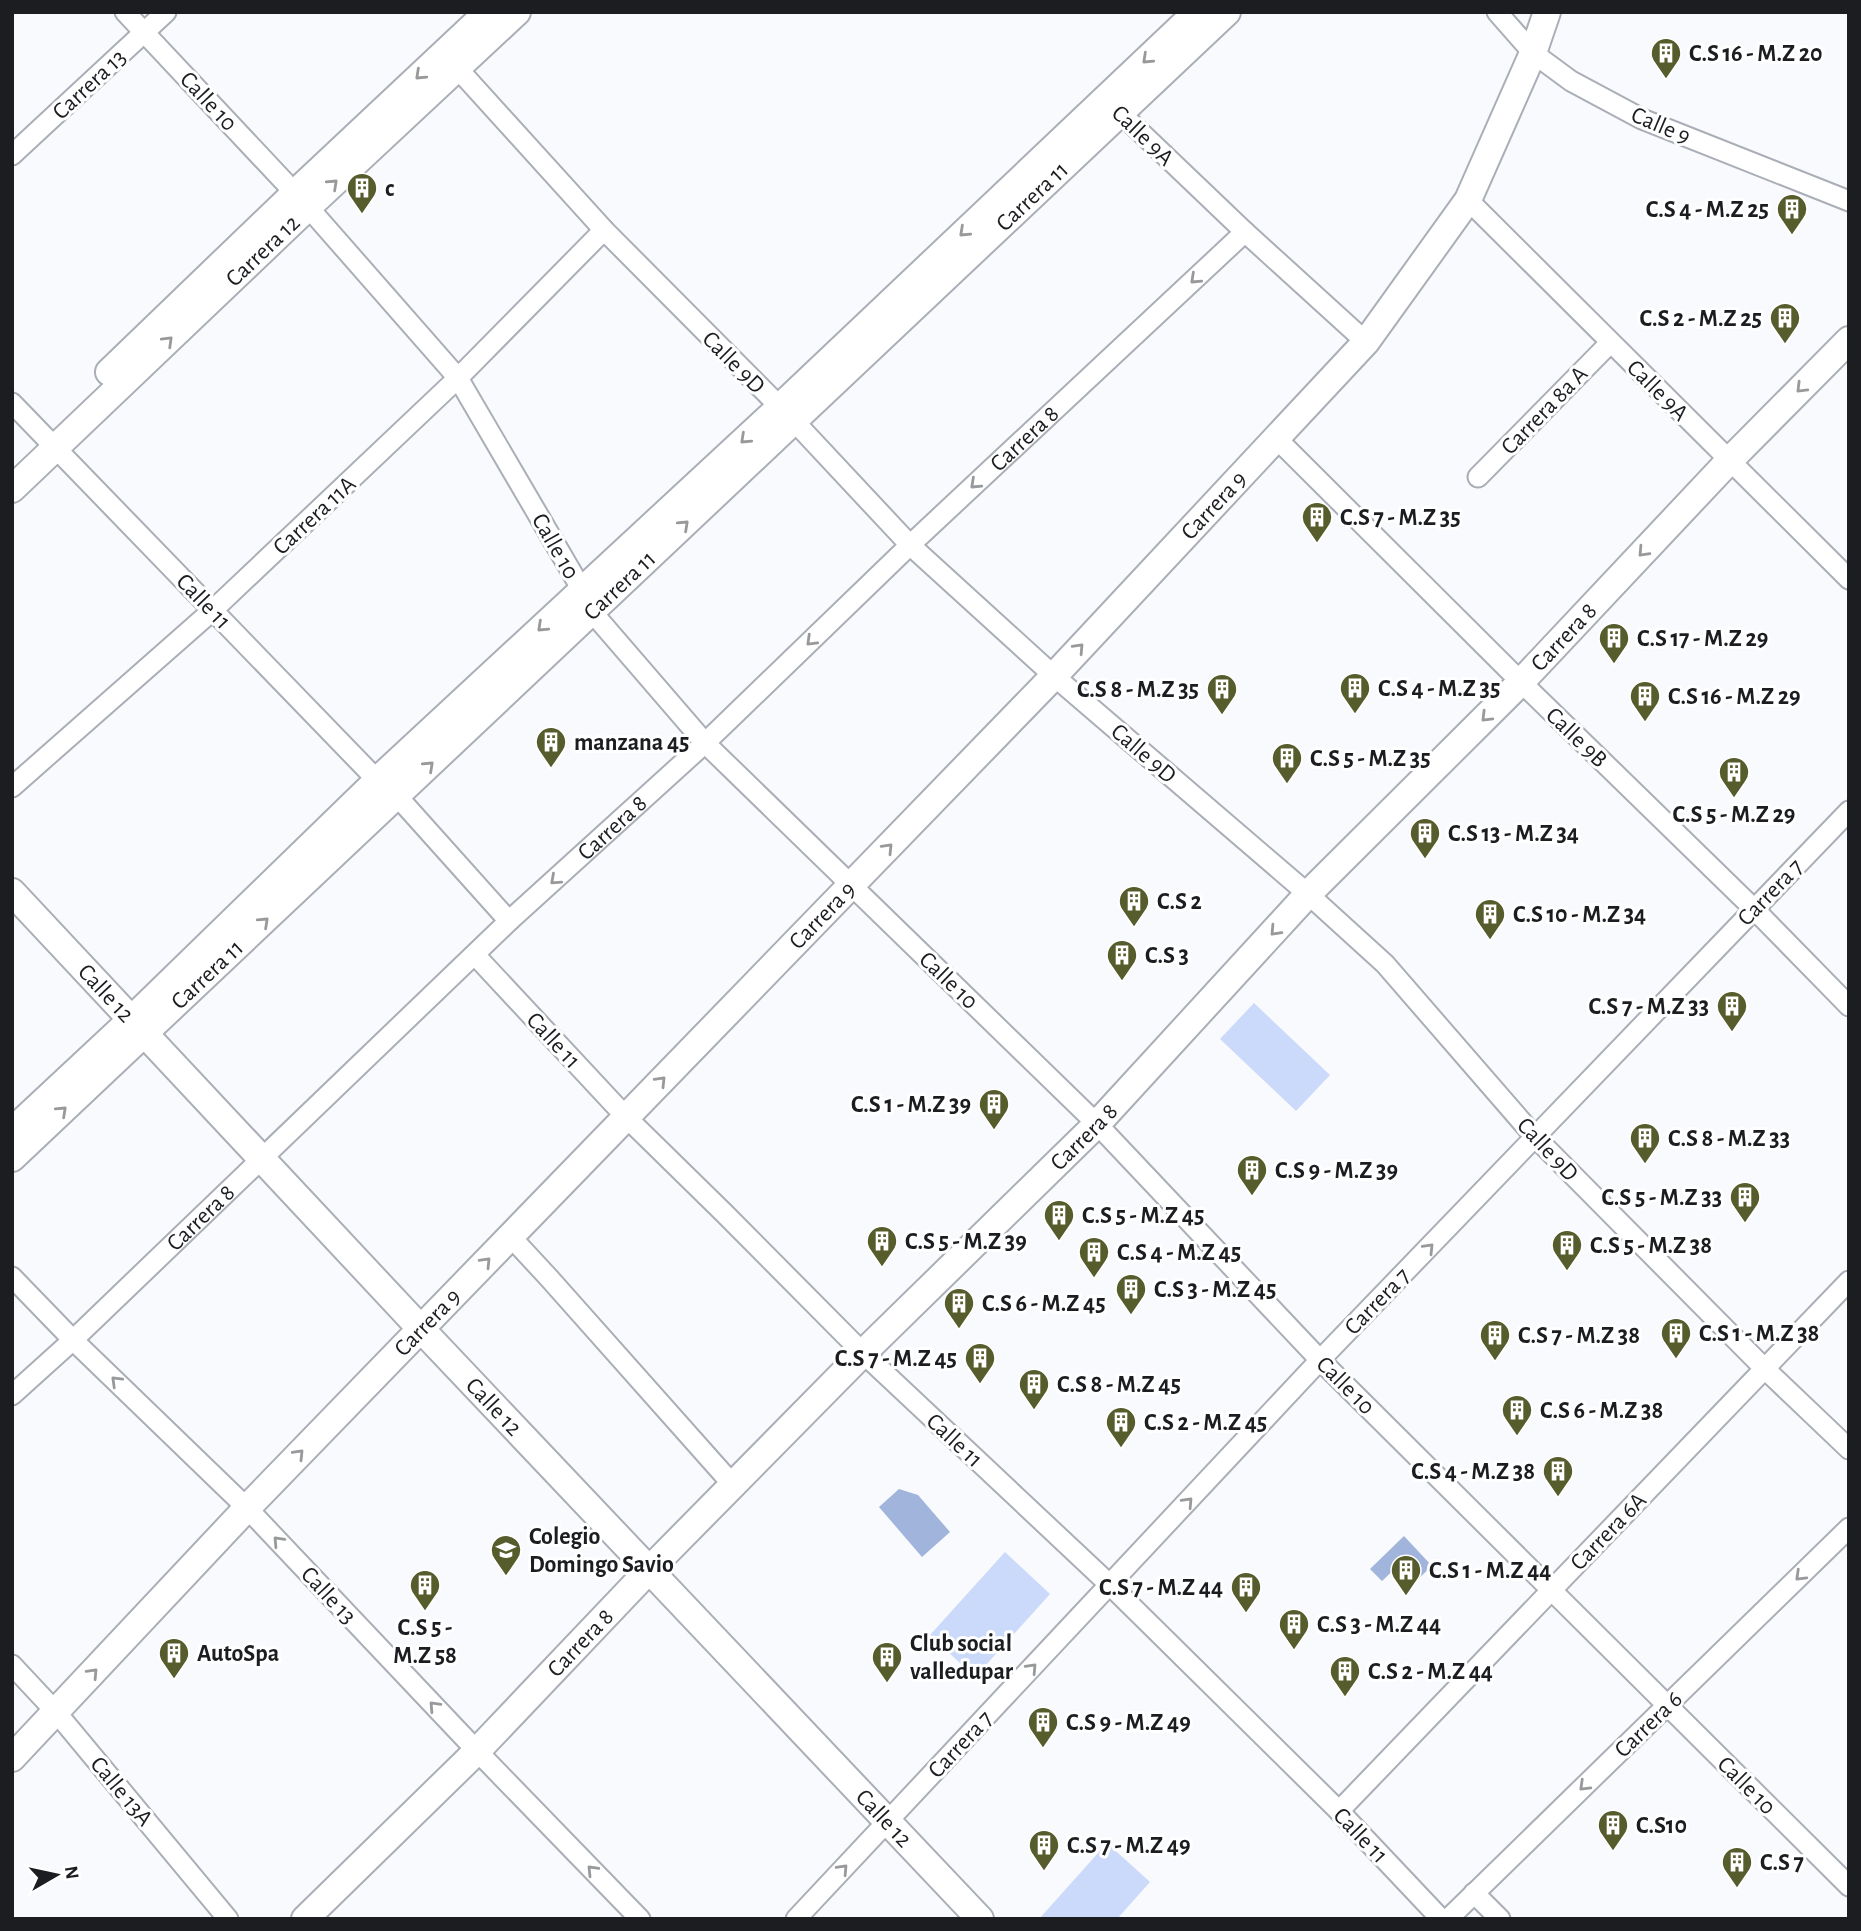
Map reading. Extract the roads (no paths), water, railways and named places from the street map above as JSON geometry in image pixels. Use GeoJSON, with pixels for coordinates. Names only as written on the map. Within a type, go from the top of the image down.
{"type":"FeatureCollection","features":[{"type":"Feature","properties":{"kind":"street","name":"Calle 10"},"geometry":{"type":"LineString","coordinates":[[125,12],[301,200],[458,379],[587,601],[705,743],[1097,1124],[1320,1360],[1849,1886]]}},
{"type":"Feature","properties":{"kind":"street","name":"Carrera 13"},"geometry":{"type":"LineString","coordinates":[[12,155],[166,12]]}},
{"type":"Feature","properties":{"kind":"street","name":"Carrera 12"},"geometry":{"type":"LineString","coordinates":[[450,61],[488,12]]}},
{"type":"Feature","properties":{"kind":"street","name":"Carrera 12"},"geometry":{"type":"LineString","coordinates":[[12,489],[50,441],[301,200],[450,61],[517,12]]}},
{"type":"Feature","properties":{"kind":"street","name":"Carrera 11"},"geometry":{"type":"LineString","coordinates":[[1113,105],[1197,12]]}},
{"type":"Feature","properties":{"kind":"street","name":"Carrera 11"},"geometry":{"type":"LineString","coordinates":[[12,1158],[138,1026],[387,789],[1113,105],[1227,12]]}},
{"type":"Feature","properties":{"kind":"street","name":"Calle 9"},"geometry":{"type":"LineString","coordinates":[[1497,12],[1533,53],[1571,81],[1643,119],[1849,201]]}},
{"type":"Feature","properties":{"kind":"street","name":"Carrera 9"},"geometry":{"type":"LineString","coordinates":[[12,1758],[247,1508],[1054,676],[1366,342],[1468,200],[1533,53],[1547,12]]}},
{"type":"Feature","properties":{"kind":"street","name":"Calle 9D"},"geometry":{"type":"LineString","coordinates":[[450,61],[604,230],[910,545],[1054,676],[1308,894],[1385,964],[1535,1137],[1764,1368],[1849,1449]]}},
{"type":"Feature","properties":{"kind":"street","name":"Calle 9A"},"geometry":{"type":"LineString","coordinates":[[1113,105],[1245,232],[1366,342]]}},
{"type":"Feature","properties":{"kind":"street","name":"Calle 9A"},"geometry":{"type":"LineString","coordinates":[[1468,200],[1849,579]]}},
{"type":"Feature","properties":{"kind":"street","name":"Carrera 11A"},"geometry":{"type":"LineString","coordinates":[[12,787],[213,610],[458,379],[604,230]]}},
{"type":"Feature","properties":{"kind":"street","name":"Carrera 8"},"geometry":{"type":"LineString","coordinates":[[12,1395],[74,1340],[264,1159],[509,921],[705,743],[910,545],[1245,232]]}},
{"type":"Feature","properties":{"kind":"street","name":"Carrera 8"},"geometry":{"type":"LineString","coordinates":[[305,1919],[477,1751],[650,1569],[863,1353],[1097,1124],[1308,894],[1521,682],[1729,461],[1849,340]]}},
{"type":"Feature","properties":{"kind":"street","name":"Carrera 8a A"},"geometry":{"type":"LineString","coordinates":[[1478,477],[1610,343]]}},
{"type":"Feature","properties":{"kind":"street","name":"Calle 11"},"geometry":{"type":"LineString","coordinates":[[12,403],[387,789],[509,921]]}},
{"type":"Feature","properties":{"kind":"street","name":"Calle 9B"},"geometry":{"type":"LineString","coordinates":[[1276,438],[1849,1006]]}},
{"type":"Feature","properties":{"kind":"street","name":"Carrera 12"},"geometry":{"type":"LineString","coordinates":[[12,464],[50,441]]}},
{"type":"Feature","properties":{"kind":"street","name":"Carrera 7"},"geometry":{"type":"LineString","coordinates":[[796,1919],[1320,1360],[1849,811]]}},
{"type":"Feature","properties":{"kind":"street","name":"Calle 12"},"geometry":{"type":"LineString","coordinates":[[12,892],[421,1329],[980,1919]]}},
{"type":"Feature","properties":{"kind":"street","name":"Calle 11"},"geometry":{"type":"LineString","coordinates":[[475,956],[626,1117],[863,1353],[1110,1585],[1339,1811],[1441,1919]]}},
{"type":"Feature","properties":{"kind":"street","name":"Carrera 11"},"geometry":{"type":"LineString","coordinates":[[12,1131],[138,1026]]}},
{"type":"Feature","properties":{"kind":"street"},"geometry":{"type":"LineString","coordinates":[[510,1237],[733,1485]]}},
{"type":"Feature","properties":{"kind":"street","name":"Calle 13"},"geometry":{"type":"LineString","coordinates":[[12,1277],[247,1508],[640,1919]]}},
{"type":"Feature","properties":{"kind":"street","name":"Carrera 6A"},"geometry":{"type":"LineString","coordinates":[[1339,1811],[1849,1281]]}},
{"type":"Feature","properties":{"kind":"street","name":"Carrera 6"},"geometry":{"type":"LineString","coordinates":[[1448,1919],[1849,1528]]}},
{"type":"Feature","properties":{"kind":"street","name":"Calle 13A"},"geometry":{"type":"LineString","coordinates":[[12,1665],[56,1712],[228,1919]]}},
{"type":"Feature","properties":{"kind":"street"},"geometry":{"type":"LineString","coordinates":[[1474,1893],[1500,1919]]}},
{"type":"Feature","properties":{"kind":"place","name":"C.S 16 - M.Z 20"},"geometry":{"type":"Point","coordinates":[1666,80]}},
{"type":"Feature","properties":{"kind":"place","name":"c"},"geometry":{"type":"Point","coordinates":[362,215]}},
{"type":"Feature","properties":{"kind":"place","name":"C.S 4 - M.Z 25"},"geometry":{"type":"Point","coordinates":[1792,236]}},
{"type":"Feature","properties":{"kind":"place","name":"C.S 2 - M.Z 25"},"geometry":{"type":"Point","coordinates":[1785,345]}},
{"type":"Feature","properties":{"kind":"place","name":"C.S 7 - M.Z 35"},"geometry":{"type":"Point","coordinates":[1317,544]}},
{"type":"Feature","properties":{"kind":"place","name":"C.S 17 - M.Z 29"},"geometry":{"type":"Point","coordinates":[1614,665]}},
{"type":"Feature","properties":{"kind":"place","name":"C.S 4 - M.Z 35"},"geometry":{"type":"Point","coordinates":[1355,715]}},
{"type":"Feature","properties":{"kind":"place","name":"C.S 8 - M.Z 35"},"geometry":{"type":"Point","coordinates":[1222,716]}},
{"type":"Feature","properties":{"kind":"place","name":"C.S 16 - M.Z 29"},"geometry":{"type":"Point","coordinates":[1645,723]}},
{"type":"Feature","properties":{"kind":"place","name":"manzana 45"},"geometry":{"type":"Point","coordinates":[551,769]}},
{"type":"Feature","properties":{"kind":"place","name":"C.S 5 - M.Z 35"},"geometry":{"type":"Point","coordinates":[1287,785]}},
{"type":"Feature","properties":{"kind":"place","name":"C.S 5 - M.Z 29"},"geometry":{"type":"Point","coordinates":[1734,799]}},
{"type":"Feature","properties":{"kind":"place","name":"C.S 13 - M.Z 34"},"geometry":{"type":"Point","coordinates":[1425,860]}},
{"type":"Feature","properties":{"kind":"place","name":"C.S 2"},"geometry":{"type":"Point","coordinates":[1134,928]}},
{"type":"Feature","properties":{"kind":"place","name":"C.S 10 - M.Z 34"},"geometry":{"type":"Point","coordinates":[1490,941]}},
{"type":"Feature","properties":{"kind":"place","name":"C.S 3"},"geometry":{"type":"Point","coordinates":[1122,982]}},
{"type":"Feature","properties":{"kind":"place","name":"C.S 7 - M.Z 33"},"geometry":{"type":"Point","coordinates":[1732,1033]}},
{"type":"Feature","properties":{"kind":"place","name":"C.S 1 - M.Z 39"},"geometry":{"type":"Point","coordinates":[994,1131]}},
{"type":"Feature","properties":{"kind":"place","name":"C.S 8 - M.Z 33"},"geometry":{"type":"Point","coordinates":[1645,1165]}},
{"type":"Feature","properties":{"kind":"place","name":"C.S 9 - M.Z 39"},"geometry":{"type":"Point","coordinates":[1252,1197]}},
{"type":"Feature","properties":{"kind":"place","name":"C.S 5 - M.Z 33"},"geometry":{"type":"Point","coordinates":[1745,1224]}},
{"type":"Feature","properties":{"kind":"place","name":"C.S 5 - M.Z 45"},"geometry":{"type":"Point","coordinates":[1059,1242]}},
{"type":"Feature","properties":{"kind":"place","name":"C.S 5 - M.Z 39"},"geometry":{"type":"Point","coordinates":[882,1268]}},
{"type":"Feature","properties":{"kind":"place","name":"C.S 5 - M.Z 38"},"geometry":{"type":"Point","coordinates":[1567,1272]}},
{"type":"Feature","properties":{"kind":"place","name":"C.S 4 - M.Z 45"},"geometry":{"type":"Point","coordinates":[1094,1279]}},
{"type":"Feature","properties":{"kind":"place","name":"C.S 3 - M.Z 45"},"geometry":{"type":"Point","coordinates":[1131,1316]}},
{"type":"Feature","properties":{"kind":"place","name":"C.S 6 - M.Z 45"},"geometry":{"type":"Point","coordinates":[959,1330]}},
{"type":"Feature","properties":{"kind":"place","name":"C.S 1 - M.Z 38"},"geometry":{"type":"Point","coordinates":[1676,1360]}},
{"type":"Feature","properties":{"kind":"place","name":"C.S 7 - M.Z 38"},"geometry":{"type":"Point","coordinates":[1495,1362]}},
{"type":"Feature","properties":{"kind":"place","name":"C.S 7 - M.Z 45"},"geometry":{"type":"Point","coordinates":[980,1385]}},
{"type":"Feature","properties":{"kind":"place","name":"C.S 8 - M.Z 45"},"geometry":{"type":"Point","coordinates":[1034,1411]}},
{"type":"Feature","properties":{"kind":"place","name":"C.S 6 - M.Z 38"},"geometry":{"type":"Point","coordinates":[1517,1437]}},
{"type":"Feature","properties":{"kind":"place","name":"C.S 2 - M.Z 45"},"geometry":{"type":"Point","coordinates":[1121,1449]}},
{"type":"Feature","properties":{"kind":"place","name":"C.S 4 - M.Z 38"},"geometry":{"type":"Point","coordinates":[1558,1498]}},
{"type":"Feature","properties":{"kind":"place","name":"Colegio Domingo Savio"},"geometry":{"type":"Point","coordinates":[506,1577]}},
{"type":"Feature","properties":{"kind":"place","name":"C.S 1 - M.Z 44"},"geometry":{"type":"Point","coordinates":[1406,1597]}},
{"type":"Feature","properties":{"kind":"place","name":"C.S 5 - M.Z 58"},"geometry":{"type":"Point","coordinates":[425,1612]}},
{"type":"Feature","properties":{"kind":"place","name":"C.S 7 - M.Z 44"},"geometry":{"type":"Point","coordinates":[1246,1614]}},
{"type":"Feature","properties":{"kind":"place","name":"C.S 3 - M.Z 44"},"geometry":{"type":"Point","coordinates":[1294,1651]}},
{"type":"Feature","properties":{"kind":"place","name":"AutoSpa"},"geometry":{"type":"Point","coordinates":[174,1680]}},
{"type":"Feature","properties":{"kind":"place","name":"Club social valledupar"},"geometry":{"type":"Point","coordinates":[887,1684]}},
{"type":"Feature","properties":{"kind":"place","name":"C.S 2 - M.Z 44"},"geometry":{"type":"Point","coordinates":[1345,1698]}},
{"type":"Feature","properties":{"kind":"place","name":"C.S 9 - M.Z 49"},"geometry":{"type":"Point","coordinates":[1043,1749]}},
{"type":"Feature","properties":{"kind":"place","name":"C.S10"},"geometry":{"type":"Point","coordinates":[1613,1852]}},
{"type":"Feature","properties":{"kind":"place","name":"C.S 7 - M.Z 49"},"geometry":{"type":"Point","coordinates":[1044,1872]}},
{"type":"Feature","properties":{"kind":"place","name":"C.S 7"},"geometry":{"type":"Point","coordinates":[1737,1889]}}]}
